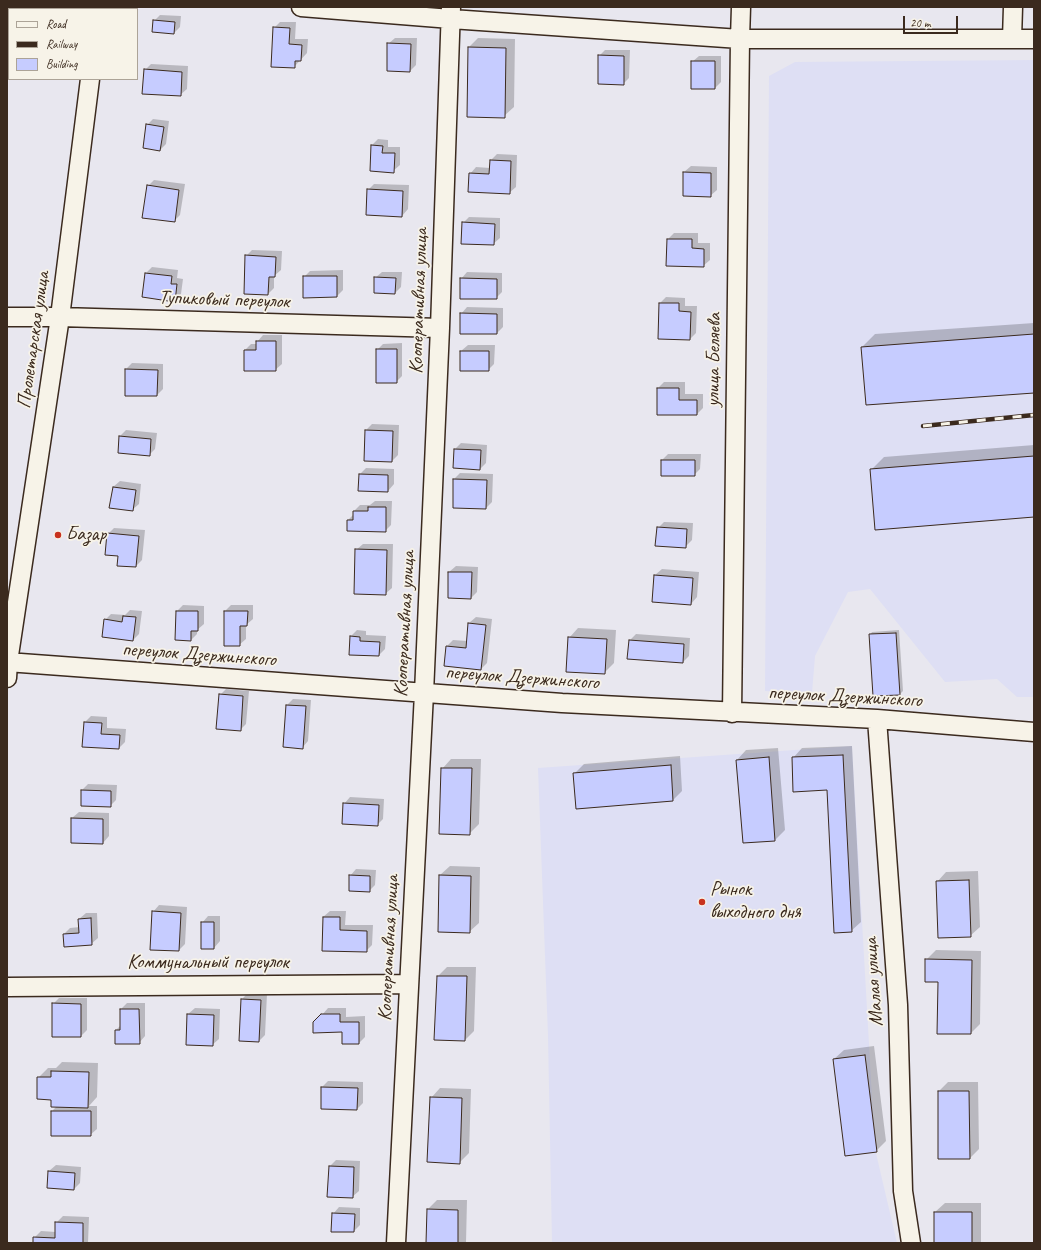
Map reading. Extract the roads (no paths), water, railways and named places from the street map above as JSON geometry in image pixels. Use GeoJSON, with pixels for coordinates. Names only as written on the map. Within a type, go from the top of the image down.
{"type":"FeatureCollection","features":[{"type":"Feature","properties":{"kind":"street"},"geometry":{"type":"LineString","coordinates":[[302,7],[451,13],[740,39],[1034,39]]}},
{"type":"Feature","properties":{"kind":"street","name":"улица Беляева"},"geometry":{"type":"LineString","coordinates":[[732,713],[741,7]]}},
{"type":"Feature","properties":{"kind":"street"},"geometry":{"type":"LineString","coordinates":[[1012,39],[1013,7]]}},
{"type":"Feature","properties":{"kind":"street","name":"Кооперативная улица"},"geometry":{"type":"LineString","coordinates":[[396,1243],[424,693],[440,328],[451,13]]}},
{"type":"Feature","properties":{"kind":"street","name":"Пролетарская улица"},"geometry":{"type":"LineString","coordinates":[[7,668],[60,317],[90,80]]}},
{"type":"Feature","properties":{"kind":"street","name":"Тупиковый переулок"},"geometry":{"type":"LineString","coordinates":[[7,318],[60,317],[440,328]]}},
{"type":"Feature","properties":{"kind":"street","name":"переулок Дзержинского"},"geometry":{"type":"LineString","coordinates":[[7,668],[424,693],[570,704],[877,719],[1034,732]]}},
{"type":"Feature","properties":{"kind":"street","name":"Малая улица"},"geometry":{"type":"LineString","coordinates":[[877,719],[898,1006],[903,1190],[911,1243]]}},
{"type":"Feature","properties":{"kind":"street","name":"Коммунальный переулок"},"geometry":{"type":"LineString","coordinates":[[7,986],[409,984]]}},
{"type":"Feature","properties":{"kind":"railway"},"geometry":{"type":"LineString","coordinates":[[923,426],[1034,415]]}},
{"type":"Feature","properties":{"kind":"place","name":"Базар"},"geometry":{"type":"Point","coordinates":[58,535]}},
{"type":"Feature","properties":{"kind":"place","name":"Рынок выходного дня"},"geometry":{"type":"Point","coordinates":[702,902]}}]}
